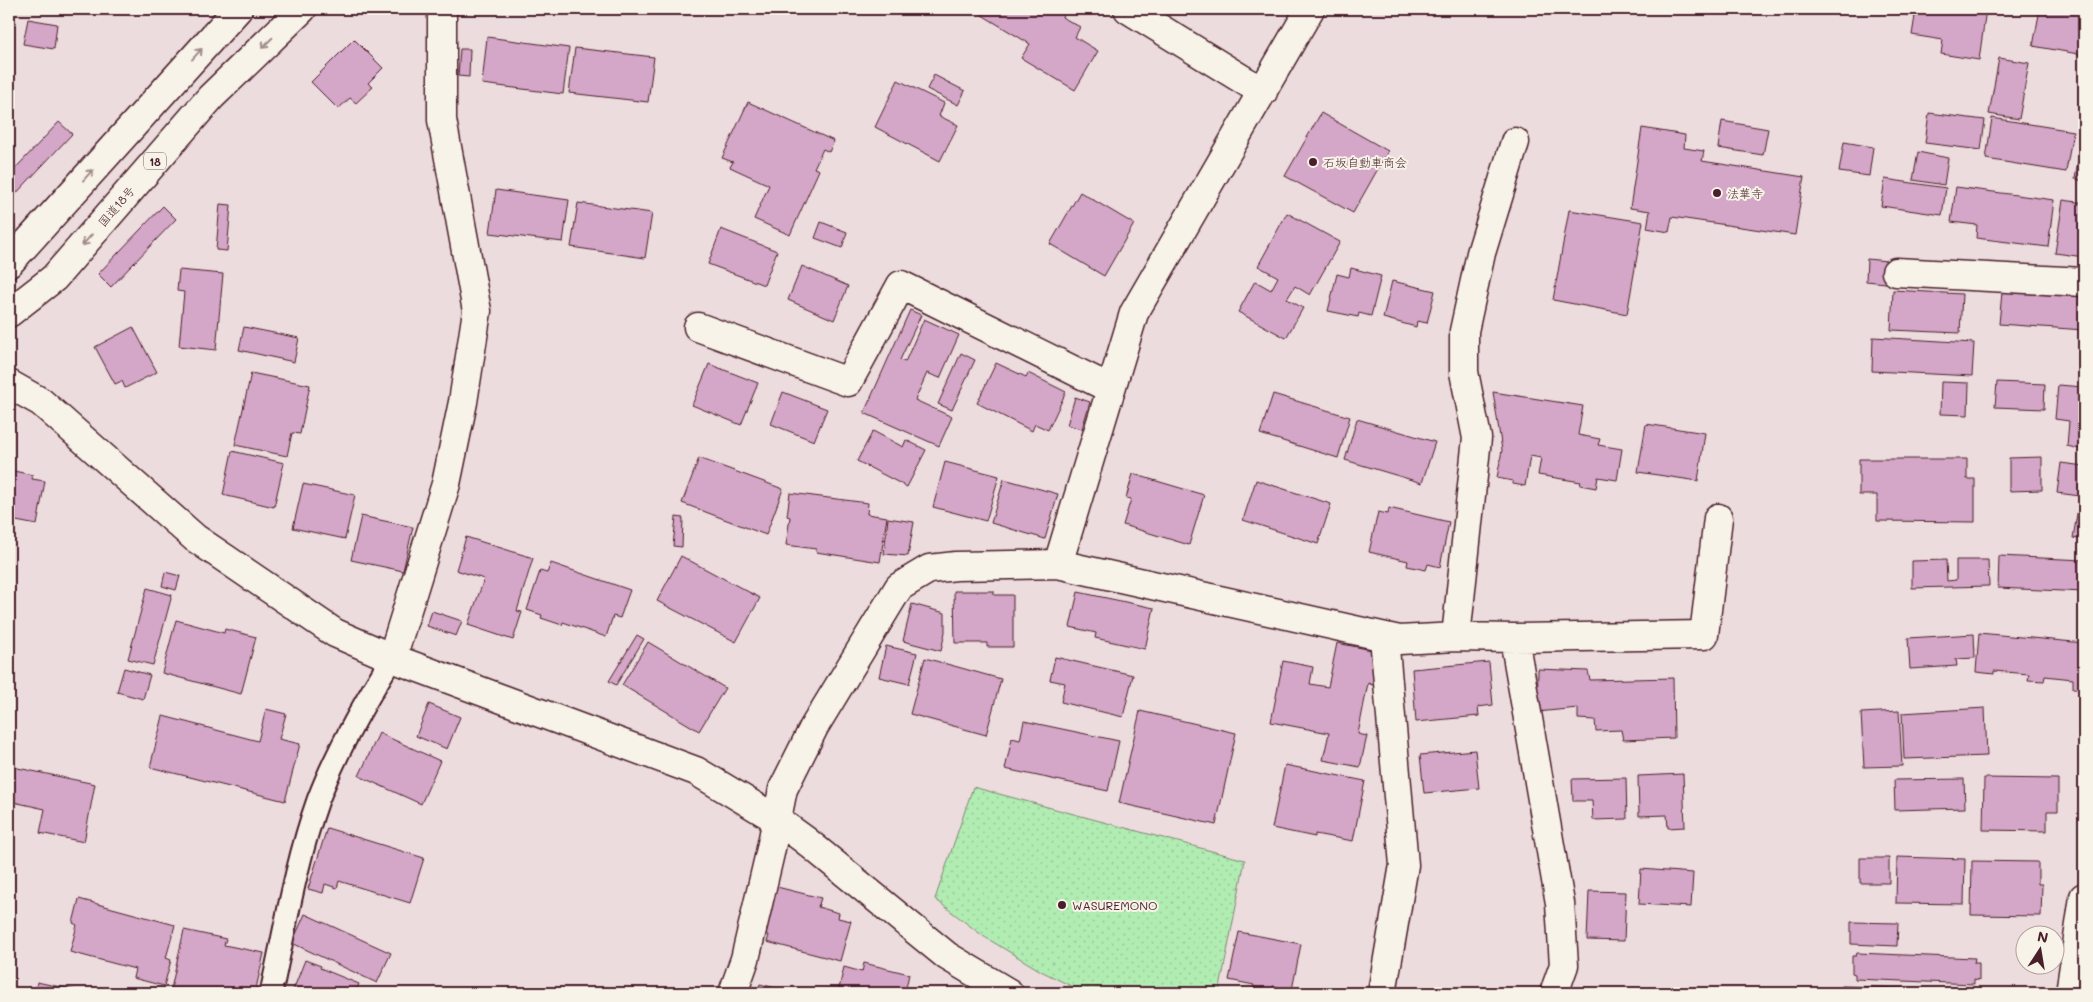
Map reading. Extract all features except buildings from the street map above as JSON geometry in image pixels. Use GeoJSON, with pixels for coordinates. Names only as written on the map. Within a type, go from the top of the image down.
{"type":"FeatureCollection","features":[{"type":"Feature","properties":{"kind":"main road"},"geometry":{"type":"LineString","coordinates":[[9,263],[238,9]]}},
{"type":"Feature","properties":{"kind":"main road","name":"国道18号"},"geometry":{"type":"LineString","coordinates":[[9,313],[54,278],[211,97],[302,9]]}},
{"type":"Feature","properties":{"kind":"main road"},"geometry":{"type":"LineString","coordinates":[[392,658],[446,484],[463,402],[477,311],[442,120],[442,9]]}},
{"type":"Feature","properties":{"kind":"main road"},"geometry":{"type":"LineString","coordinates":[[1128,9],[1263,92]]}},
{"type":"Feature","properties":{"kind":"main road"},"geometry":{"type":"LineString","coordinates":[[1058,564],[1134,313],[1193,208],[1263,92],[1310,9]]}},
{"type":"Feature","properties":{"kind":"main road"},"geometry":{"type":"LineString","coordinates":[[1456,637],[1477,438],[1464,372],[1464,331],[1481,253],[1514,142]]}},
{"type":"Feature","properties":{"kind":"main road"},"geometry":{"type":"LineString","coordinates":[[1896,272],[2084,282]]}},
{"type":"Feature","properties":{"kind":"main road"},"geometry":{"type":"LineString","coordinates":[[698,327],[848,382],[901,285],[1111,390]]}},
{"type":"Feature","properties":{"kind":"main road"},"geometry":{"type":"LineString","coordinates":[[9,384],[41,402],[195,538],[335,633],[392,658],[696,771],[776,819],[805,840],[947,956],[1009,993]]}},
{"type":"Feature","properties":{"kind":"main road"},"geometry":{"type":"LineString","coordinates":[[733,993],[747,950],[783,789],[814,727],[899,587],[929,569],[956,566],[1058,564],[1399,640],[1456,637],[1704,635],[1718,518]]}},
{"type":"Feature","properties":{"kind":"main road"},"geometry":{"type":"LineString","coordinates":[[1382,993],[1404,865],[1384,637]]}},
{"type":"Feature","properties":{"kind":"main road"},"geometry":{"type":"LineString","coordinates":[[1514,638],[1560,903],[1564,965],[1554,993]]}},
{"type":"Feature","properties":{"kind":"main road"},"geometry":{"type":"LineString","coordinates":[[2070,993],[2081,936],[2084,897]]}},
{"type":"Feature","properties":{"kind":"lane"},"geometry":{"type":"LineString","coordinates":[[271,993],[298,870],[319,800],[357,714],[392,658]]}},
{"type":"Feature","properties":{"kind":"green space"},"geometry":{"type":"Polygon","coordinates":[[[973,787],[1245,860],[1219,993],[1085,993],[1041,971],[983,936],[935,899],[973,787]]]}},
{"type":"Feature","properties":{"kind":"place","name":"石坂自動車商会"},"geometry":{"type":"Point","coordinates":[1313,162]}},
{"type":"Feature","properties":{"kind":"place","name":"法華寺"},"geometry":{"type":"Point","coordinates":[1717,193]}},
{"type":"Feature","properties":{"kind":"place","name":"WASUREMONO"},"geometry":{"type":"Point","coordinates":[1062,905]}}]}
